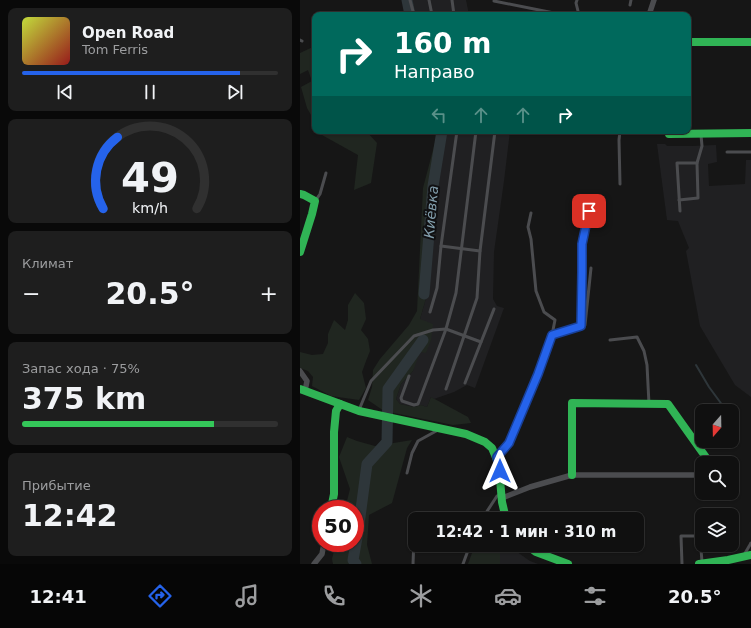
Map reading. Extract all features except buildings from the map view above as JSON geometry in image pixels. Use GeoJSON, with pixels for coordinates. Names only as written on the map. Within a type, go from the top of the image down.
{"type":"FeatureCollection","features":[{"type":"Feature","properties":{"kind":"street"},"geometry":{"type":"LineString","coordinates":[[650,12],[654,0]]}},
{"type":"Feature","properties":{"kind":"street"},"geometry":{"type":"LineString","coordinates":[[691,42],[751,42]]}},
{"type":"Feature","properties":{"kind":"street"},"geometry":{"type":"LineString","coordinates":[[669,134],[751,133]]}},
{"type":"Feature","properties":{"kind":"street"},"geometry":{"type":"LineString","coordinates":[[300,194],[315,201],[300,252]]}},
{"type":"Feature","properties":{"kind":"street"},"geometry":{"type":"LineString","coordinates":[[497,457],[509,443],[538,374],[552,335]]}},
{"type":"Feature","properties":{"kind":"street"},"geometry":{"type":"LineString","coordinates":[[300,371],[307,381],[302,390],[362,412],[444,428],[480,439],[491,447],[497,457],[500,471],[504,512]]}},
{"type":"Feature","properties":{"kind":"street"},"geometry":{"type":"LineString","coordinates":[[333,500],[334,432],[336,411],[340,404]]}},
{"type":"Feature","properties":{"kind":"street"},"geometry":{"type":"LineString","coordinates":[[572,475],[572,404],[668,404],[705,456]]}},
{"type":"Feature","properties":{"kind":"street"},"geometry":{"type":"LineString","coordinates":[[502,496],[530,486],[572,475],[695,475]]}},
{"type":"Feature","properties":{"kind":"street"},"geometry":{"type":"LineString","coordinates":[[314,564],[322,552]]}},
{"type":"Feature","properties":{"kind":"street"},"geometry":{"type":"LineString","coordinates":[[536,552],[568,564]]}},
{"type":"Feature","properties":{"kind":"street"},"geometry":{"type":"LineString","coordinates":[[699,564],[748,556]]}},
{"type":"Feature","properties":{"kind":"lane"},"geometry":{"type":"LineString","coordinates":[[410,0],[413,12]]}},
{"type":"Feature","properties":{"kind":"lane"},"geometry":{"type":"LineString","coordinates":[[429,0],[431,12]]}},
{"type":"Feature","properties":{"kind":"lane"},"geometry":{"type":"LineString","coordinates":[[452,0],[454,12]]}},
{"type":"Feature","properties":{"kind":"lane"},"geometry":{"type":"LineString","coordinates":[[577,0],[576,3],[578,12]]}},
{"type":"Feature","properties":{"kind":"lane"},"geometry":{"type":"LineString","coordinates":[[630,5],[631,0]]}},
{"type":"Feature","properties":{"kind":"lane"},"geometry":{"type":"LineString","coordinates":[[494,1],[549,12]]}},
{"type":"Feature","properties":{"kind":"lane"},"geometry":{"type":"LineString","coordinates":[[430,312],[437,288],[441,246],[457,134]]}},
{"type":"Feature","properties":{"kind":"lane"},"geometry":{"type":"LineString","coordinates":[[409,376],[401,398],[402,401],[414,405],[418,404],[446,330],[456,293],[476,134]]}},
{"type":"Feature","properties":{"kind":"lane"},"geometry":{"type":"LineString","coordinates":[[446,388],[478,298],[480,251],[495,134]]}},
{"type":"Feature","properties":{"kind":"lane"},"geometry":{"type":"LineString","coordinates":[[620,134],[620,184]]}},
{"type":"Feature","properties":{"kind":"lane"},"geometry":{"type":"LineString","coordinates":[[680,200],[698,198],[697,163],[702,146],[701,134]]}},
{"type":"Feature","properties":{"kind":"lane"},"geometry":{"type":"LineString","coordinates":[[727,152],[751,152]]}},
{"type":"Feature","properties":{"kind":"lane"},"geometry":{"type":"LineString","coordinates":[[680,211],[677,163],[697,163]]}},
{"type":"Feature","properties":{"kind":"lane"},"geometry":{"type":"LineString","coordinates":[[315,201],[320,194],[326,173]]}},
{"type":"Feature","properties":{"kind":"lane"},"geometry":{"type":"LineString","coordinates":[[581,326],[582,244],[591,197]]}},
{"type":"Feature","properties":{"kind":"lane"},"geometry":{"type":"LineString","coordinates":[[531,213],[528,227],[531,239],[536,291],[544,312],[554,320],[552,335],[585,325],[591,268]]}},
{"type":"Feature","properties":{"kind":"lane"},"geometry":{"type":"LineString","coordinates":[[441,246],[480,251]]}},
{"type":"Feature","properties":{"kind":"lane"},"geometry":{"type":"LineString","coordinates":[[465,383],[494,309]]}},
{"type":"Feature","properties":{"kind":"lane"},"geometry":{"type":"LineString","coordinates":[[362,412],[371,381],[414,336],[433,330],[446,330],[481,342]]}},
{"type":"Feature","properties":{"kind":"lane"},"geometry":{"type":"LineString","coordinates":[[610,340],[637,337],[644,351],[648,365],[649,404]]}},
{"type":"Feature","properties":{"kind":"lane"},"geometry":{"type":"LineString","coordinates":[[407,473],[412,453],[418,441],[435,431],[444,428]]}},
{"type":"Feature","properties":{"kind":"lane"},"geometry":{"type":"LineString","coordinates":[[487,512],[497,496],[502,496]]}},
{"type":"Feature","properties":{"kind":"lane"},"geometry":{"type":"LineString","coordinates":[[682,564],[681,536],[700,536],[702,564]]}},
{"type":"Feature","properties":{"kind":"lane"},"geometry":{"type":"LineString","coordinates":[[748,556],[751,543]]}},
{"type":"Feature","properties":{"kind":"lane"},"geometry":{"type":"LineString","coordinates":[[413,552],[413,564]]}},
{"type":"Feature","properties":{"kind":"lane"},"geometry":{"type":"LineString","coordinates":[[463,564],[467,552]]}},
{"type":"Feature","properties":{"kind":"shaded area"},"geometry":{"type":"Polygon","coordinates":[[[407,0],[466,0],[468,12],[410,12],[407,0]]]}},
{"type":"Feature","properties":{"kind":"shaded area"},"geometry":{"type":"Polygon","coordinates":[[[312,47],[312,81],[308,70],[300,74],[300,53],[312,47]]]}},
{"type":"Feature","properties":{"kind":"shaded area"},"geometry":{"type":"Polygon","coordinates":[[[312,81],[312,117],[307,108],[301,87],[312,81]]]}},
{"type":"Feature","properties":{"kind":"shaded area"},"geometry":{"type":"Polygon","coordinates":[[[369,134],[377,143],[371,183],[354,190],[358,155],[322,135],[369,134]]]}},
{"type":"Feature","properties":{"kind":"shaded area"},"geometry":{"type":"Polygon","coordinates":[[[437,134],[446,134],[437,186],[429,288],[420,319],[433,324],[431,340],[426,353],[420,352],[413,371],[401,384],[396,399],[400,404],[414,407],[421,405],[427,407],[431,397],[468,417],[471,423],[453,425],[384,411],[368,400],[372,387],[373,370],[380,359],[409,325],[417,311],[423,188],[437,134]]]}},
{"type":"Feature","properties":{"kind":"shaded area"},"geometry":{"type":"Polygon","coordinates":[[[446,134],[510,134],[494,252],[493,299],[497,306],[504,308],[475,388],[467,385],[454,392],[434,399],[431,397],[427,407],[421,405],[414,407],[400,404],[396,399],[401,384],[413,371],[420,319],[429,288],[437,186],[446,134]]]}},
{"type":"Feature","properties":{"kind":"shaded area"},"geometry":{"type":"Polygon","coordinates":[[[657,144],[665,144],[667,146],[716,145],[717,162],[708,164],[709,186],[745,184],[746,160],[751,160],[751,397],[735,385],[700,326],[686,251],[689,248],[678,221],[667,220],[657,144]]]}},
{"type":"Feature","properties":{"kind":"shaded area"},"geometry":{"type":"Polygon","coordinates":[[[355,293],[364,303],[366,319],[361,330],[368,339],[370,351],[362,372],[366,388],[359,400],[331,396],[312,386],[313,377],[308,371],[300,368],[300,352],[312,355],[323,354],[328,343],[328,334],[334,320],[345,330],[348,320],[348,305],[355,293]]]}},
{"type":"Feature","properties":{"kind":"shaded area"},"geometry":{"type":"Polygon","coordinates":[[[347,437],[375,446],[412,440],[407,448],[392,503],[369,515],[367,545],[372,564],[333,564],[332,559],[334,552],[364,552],[364,500],[347,500],[350,489],[339,457],[347,437]]]}},
{"type":"Feature","properties":{"kind":"shaded area"},"geometry":{"type":"Polygon","coordinates":[[[472,552],[500,552],[500,564],[468,564],[472,552]]]}},
{"type":"Feature","properties":{"kind":"shaded area"},"geometry":{"type":"Polygon","coordinates":[[[500,552],[517,552],[530,561],[538,564],[500,564],[500,552]]]}},
{"type":"Feature","properties":{"kind":"waterway","name":"Киёвка"},"geometry":{"type":"LineString","coordinates":[[407,0],[409,12]]}},
{"type":"Feature","properties":{"kind":"waterway","name":"Киёвка"},"geometry":{"type":"LineString","coordinates":[[424,294],[433,186],[442,134]]}},
{"type":"Feature","properties":{"kind":"waterway","name":"Киёвка"},"geometry":{"type":"LineString","coordinates":[[356,564],[353,560],[367,464],[387,442],[388,389],[423,340]]}},
{"type":"Feature","properties":{"kind":"waterway"},"geometry":{"type":"LineString","coordinates":[[696,365],[722,404]]}},
{"type":"Feature","properties":{"kind":"traffic: fast"},"geometry":{"type":"LineString","coordinates":[[691,42],[751,42]]}},
{"type":"Feature","properties":{"kind":"traffic: fast"},"geometry":{"type":"LineString","coordinates":[[691,134],[751,133]]}},
{"type":"Feature","properties":{"kind":"traffic: fast"},"geometry":{"type":"LineString","coordinates":[[300,194],[315,201],[300,252]]}},
{"type":"Feature","properties":{"kind":"traffic: fast"},"geometry":{"type":"LineString","coordinates":[[300,389],[359,411],[466,434],[485,442],[492,448],[497,460],[504,512]]}},
{"type":"Feature","properties":{"kind":"traffic: fast"},"geometry":{"type":"LineString","coordinates":[[572,475],[572,403],[668,404],[705,456]]}},
{"type":"Feature","properties":{"kind":"traffic: fast"},"geometry":{"type":"LineString","coordinates":[[333,500],[334,432],[336,411],[340,404]]}},
{"type":"Feature","properties":{"kind":"traffic: fast"},"geometry":{"type":"LineString","coordinates":[[536,552],[568,564]]}},
{"type":"Feature","properties":{"kind":"traffic: fast"},"geometry":{"type":"LineString","coordinates":[[699,564],[751,555]]}},
{"type":"Feature","properties":{"kind":"route"},"geometry":{"type":"LineString","coordinates":[[500,471],[497,457],[509,443],[538,374],[552,335],[581,326],[582,244],[589,211]]}}]}
